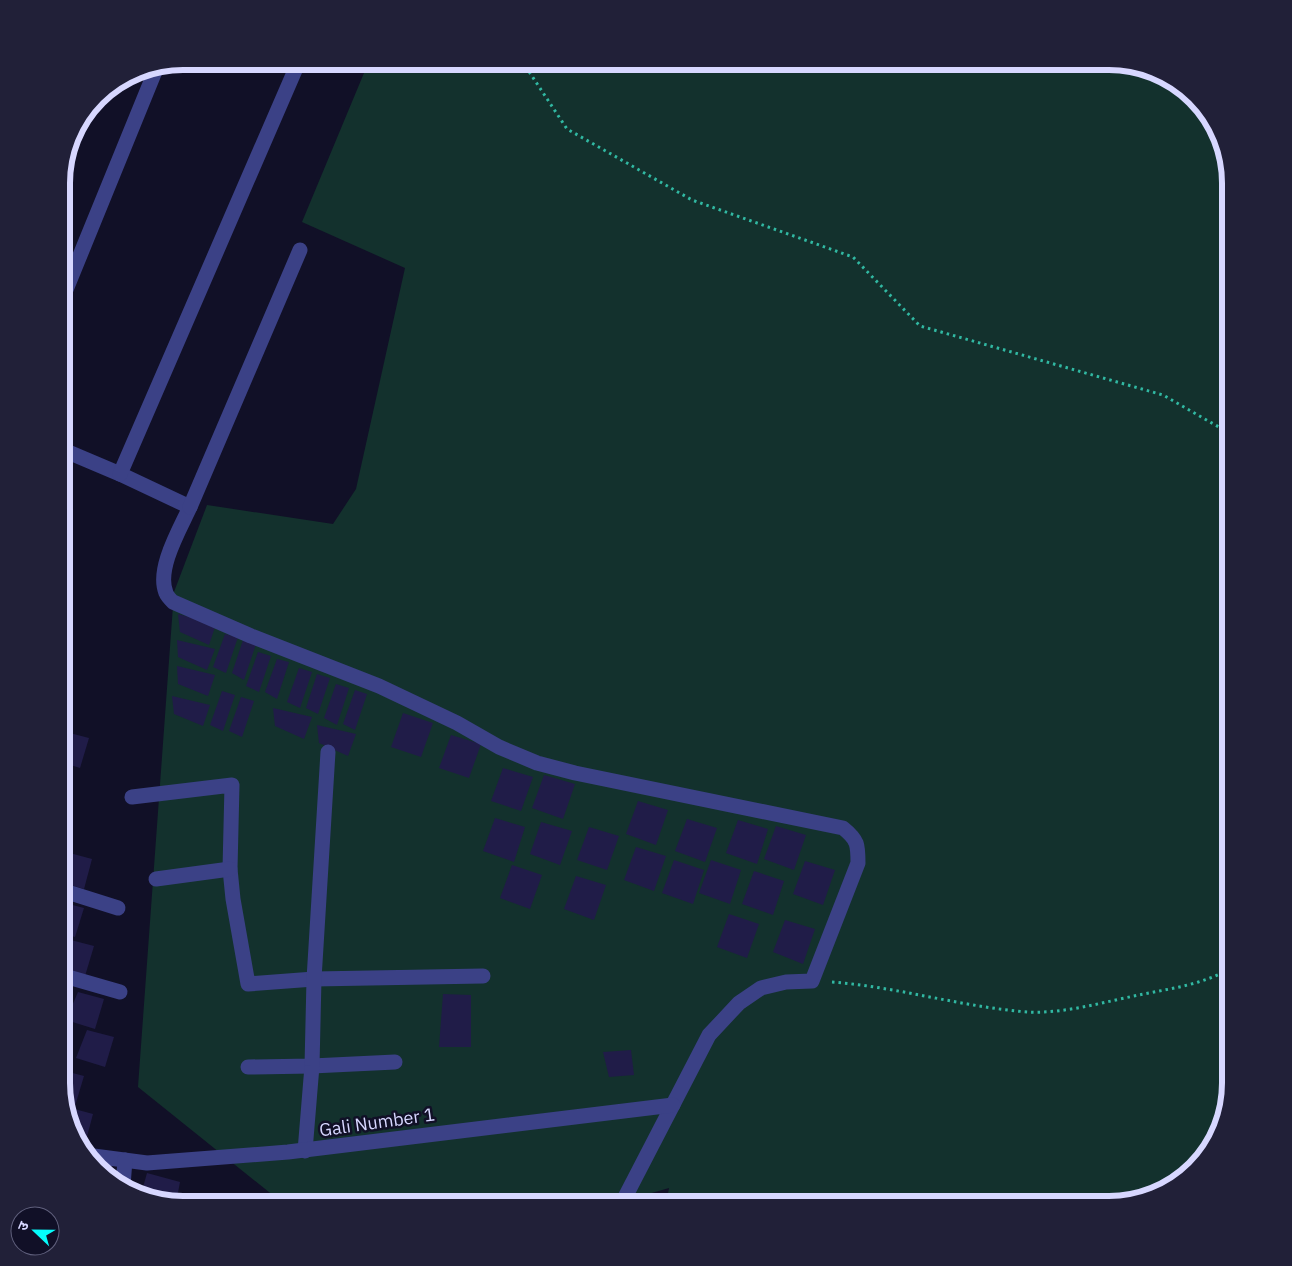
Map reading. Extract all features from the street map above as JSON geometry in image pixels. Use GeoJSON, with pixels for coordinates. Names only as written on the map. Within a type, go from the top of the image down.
{"type":"FeatureCollection","features":[{"type":"Feature","properties":{"kind":"street"},"geometry":{"type":"LineString","coordinates":[[120,474],[295,70]]}},
{"type":"Feature","properties":{"kind":"street"},"geometry":{"type":"LineString","coordinates":[[70,282],[154,74]]}},
{"type":"Feature","properties":{"kind":"street"},"geometry":{"type":"LineString","coordinates":[[300,250],[167,559],[164,576],[166,593],[173,602],[251,636],[379,686],[457,723],[499,747],[536,763],[575,773],[843,828],[854,836],[858,846],[858,863],[812,981],[786,982],[761,988],[739,1003],[709,1035],[626,1196]]}},
{"type":"Feature","properties":{"kind":"street"},"geometry":{"type":"LineString","coordinates":[[70,452],[190,507]]}},
{"type":"Feature","properties":{"kind":"street"},"geometry":{"type":"LineString","coordinates":[[305,1150],[312,1066],[314,979],[328,752]]}},
{"type":"Feature","properties":{"kind":"street"},"geometry":{"type":"LineString","coordinates":[[132,798],[232,784],[230,869],[232,899],[248,984],[314,979],[484,976]]}},
{"type":"Feature","properties":{"kind":"street"},"geometry":{"type":"LineString","coordinates":[[156,879],[230,869]]}},
{"type":"Feature","properties":{"kind":"street"},"geometry":{"type":"LineString","coordinates":[[70,893],[118,908]]}},
{"type":"Feature","properties":{"kind":"street"},"geometry":{"type":"LineString","coordinates":[[70,978],[120,992]]}},
{"type":"Feature","properties":{"kind":"street"},"geometry":{"type":"LineString","coordinates":[[248,1067],[395,1062]]}},
{"type":"Feature","properties":{"kind":"street","name":"Gali Number 1"},"geometry":{"type":"LineString","coordinates":[[97,1156],[147,1163],[305,1150],[673,1105]]}},
{"type":"Feature","properties":{"kind":"street"},"geometry":{"type":"LineString","coordinates":[[124,1179],[125,1160]]}},
{"type":"Feature","properties":{"kind":"path"},"geometry":{"type":"LineString","coordinates":[[528,70],[567,129],[692,200],[852,257],[920,326],[1163,395],[1222,429]]}},
{"type":"Feature","properties":{"kind":"path"},"geometry":{"type":"LineString","coordinates":[[812,981],[856,984],[964,1004],[1028,1012],[1082,1006],[1200,982],[1222,972]]}},
{"type":"Feature","properties":{"kind":"green space"},"geometry":{"type":"Polygon","coordinates":[[[365,70],[1117,70],[1139,74],[1159,82],[1178,93],[1194,108],[1207,126],[1216,146],[1222,175],[1222,1091],[1216,1120],[1210,1133],[1199,1152],[1184,1168],[1166,1181],[1146,1190],[1117,1196],[668,1196],[669,1188],[641,1196],[274,1196],[138,1087],[174,592],[207,505],[333,524],[356,489],[405,268],[302,222],[365,70]]]}},
{"type":"Feature","properties":{"kind":"building"},"geometry":{"type":"Polygon","coordinates":[[[178,614],[216,624],[209,645],[180,632],[178,614]]]}},
{"type":"Feature","properties":{"kind":"building"},"geometry":{"type":"Polygon","coordinates":[[[225,634],[238,637],[226,673],[213,667],[225,634]]]}},
{"type":"Feature","properties":{"kind":"building"},"geometry":{"type":"Polygon","coordinates":[[[177,640],[215,649],[207,670],[178,657],[177,640]]]}},
{"type":"Feature","properties":{"kind":"building"},"geometry":{"type":"Polygon","coordinates":[[[243,640],[256,644],[244,680],[232,673],[243,640]]]}},
{"type":"Feature","properties":{"kind":"building"},"geometry":{"type":"Polygon","coordinates":[[[258,652],[271,656],[259,692],[246,686],[258,652]]]}},
{"type":"Feature","properties":{"kind":"building"},"geometry":{"type":"Polygon","coordinates":[[[277,659],[289,662],[277,699],[265,692],[277,659]]]}},
{"type":"Feature","properties":{"kind":"building"},"geometry":{"type":"Polygon","coordinates":[[[177,666],[215,675],[208,696],[178,684],[177,666]]]}},
{"type":"Feature","properties":{"kind":"building"},"geometry":{"type":"Polygon","coordinates":[[[299,668],[312,672],[300,708],[287,702],[299,668]]]}},
{"type":"Feature","properties":{"kind":"building"},"geometry":{"type":"Polygon","coordinates":[[[317,674],[330,678],[318,714],[306,708],[317,674]]]}},
{"type":"Feature","properties":{"kind":"building"},"geometry":{"type":"Polygon","coordinates":[[[336,684],[349,688],[337,725],[324,718],[336,684]]]}},
{"type":"Feature","properties":{"kind":"building"},"geometry":{"type":"Polygon","coordinates":[[[355,690],[367,694],[355,730],[343,724],[355,690]]]}},
{"type":"Feature","properties":{"kind":"building"},"geometry":{"type":"Polygon","coordinates":[[[222,691],[235,695],[223,731],[210,725],[222,691]]]}},
{"type":"Feature","properties":{"kind":"building"},"geometry":{"type":"Polygon","coordinates":[[[172,696],[210,705],[203,726],[174,714],[172,696]]]}},
{"type":"Feature","properties":{"kind":"building"},"geometry":{"type":"Polygon","coordinates":[[[241,697],[254,701],[242,737],[229,731],[241,697]]]}},
{"type":"Feature","properties":{"kind":"building"},"geometry":{"type":"Polygon","coordinates":[[[273,708],[312,717],[304,739],[275,726],[273,708]]]}},
{"type":"Feature","properties":{"kind":"building"},"geometry":{"type":"Polygon","coordinates":[[[403,713],[433,723],[421,757],[391,747],[403,713]]]}},
{"type":"Feature","properties":{"kind":"building"},"geometry":{"type":"Polygon","coordinates":[[[317,725],[356,734],[348,756],[319,743],[317,725]]]}},
{"type":"Feature","properties":{"kind":"building"},"geometry":{"type":"Polygon","coordinates":[[[70,733],[89,738],[80,768],[70,765],[70,733]]]}},
{"type":"Feature","properties":{"kind":"building"},"geometry":{"type":"Polygon","coordinates":[[[451,735],[481,744],[469,778],[439,768],[451,735]]]}},
{"type":"Feature","properties":{"kind":"building"},"geometry":{"type":"Polygon","coordinates":[[[503,768],[533,777],[521,811],[491,801],[503,768]]]}},
{"type":"Feature","properties":{"kind":"building"},"geometry":{"type":"Polygon","coordinates":[[[70,774],[73,775],[70,786],[70,774]]]}},
{"type":"Feature","properties":{"kind":"building"},"geometry":{"type":"Polygon","coordinates":[[[544,775],[575,784],[563,819],[532,808],[544,775]]]}},
{"type":"Feature","properties":{"kind":"building"},"geometry":{"type":"Polygon","coordinates":[[[638,801],[668,810],[656,845],[626,834],[638,801]]]}},
{"type":"Feature","properties":{"kind":"building"},"geometry":{"type":"Polygon","coordinates":[[[495,818],[525,827],[514,862],[483,851],[495,818]]]}},
{"type":"Feature","properties":{"kind":"building"},"geometry":{"type":"Polygon","coordinates":[[[687,819],[717,828],[705,862],[675,851],[687,819]]]}},
{"type":"Feature","properties":{"kind":"building"},"geometry":{"type":"Polygon","coordinates":[[[738,820],[768,829],[757,864],[726,853],[738,820]]]}},
{"type":"Feature","properties":{"kind":"building"},"geometry":{"type":"Polygon","coordinates":[[[541,822],[572,831],[560,865],[530,854],[541,822]]]}},
{"type":"Feature","properties":{"kind":"building"},"geometry":{"type":"Polygon","coordinates":[[[776,826],[806,835],[794,870],[764,859],[776,826]]]}},
{"type":"Feature","properties":{"kind":"building"},"geometry":{"type":"Polygon","coordinates":[[[589,827],[619,836],[607,870],[577,860],[589,827]]]}},
{"type":"Feature","properties":{"kind":"building"},"geometry":{"type":"Polygon","coordinates":[[[636,847],[666,856],[654,891],[624,880],[636,847]]]}},
{"type":"Feature","properties":{"kind":"building"},"geometry":{"type":"Polygon","coordinates":[[[70,853],[92,859],[84,889],[70,885],[70,853]]]}},
{"type":"Feature","properties":{"kind":"building"},"geometry":{"type":"Polygon","coordinates":[[[674,860],[704,870],[693,904],[662,893],[674,860]]]}},
{"type":"Feature","properties":{"kind":"building"},"geometry":{"type":"Polygon","coordinates":[[[711,860],[741,870],[730,904],[699,893],[711,860]]]}},
{"type":"Feature","properties":{"kind":"building"},"geometry":{"type":"Polygon","coordinates":[[[805,861],[835,870],[823,905],[793,894],[805,861]]]}},
{"type":"Feature","properties":{"kind":"building"},"geometry":{"type":"Polygon","coordinates":[[[512,865],[542,875],[530,909],[500,898],[512,865]]]}},
{"type":"Feature","properties":{"kind":"building"},"geometry":{"type":"Polygon","coordinates":[[[754,871],[784,881],[773,915],[742,904],[754,871]]]}},
{"type":"Feature","properties":{"kind":"building"},"geometry":{"type":"Polygon","coordinates":[[[576,876],[606,885],[594,920],[564,909],[576,876]]]}},
{"type":"Feature","properties":{"kind":"building"},"geometry":{"type":"Polygon","coordinates":[[[70,904],[84,908],[75,937],[70,936],[70,904]]]}},
{"type":"Feature","properties":{"kind":"building"},"geometry":{"type":"Polygon","coordinates":[[[729,914],[759,924],[747,958],[717,947],[729,914]]]}},
{"type":"Feature","properties":{"kind":"building"},"geometry":{"type":"Polygon","coordinates":[[[785,920],[815,929],[803,964],[773,952],[785,920]]]}},
{"type":"Feature","properties":{"kind":"building"},"geometry":{"type":"Polygon","coordinates":[[[70,940],[94,946],[85,976],[70,972],[70,940]]]}},
{"type":"Feature","properties":{"kind":"building"},"geometry":{"type":"Polygon","coordinates":[[[78,992],[104,999],[95,1029],[70,1021],[70,1011],[78,992]]]}},
{"type":"Feature","properties":{"kind":"building"},"geometry":{"type":"Polygon","coordinates":[[[443,994],[471,995],[471,1047],[439,1047],[443,994]]]}},
{"type":"Feature","properties":{"kind":"building"},"geometry":{"type":"Polygon","coordinates":[[[87,1030],[114,1037],[105,1067],[76,1058],[87,1030]]]}},
{"type":"Feature","properties":{"kind":"building"},"geometry":{"type":"Polygon","coordinates":[[[631,1050],[634,1075],[609,1077],[603,1052],[631,1050]]]}},
{"type":"Feature","properties":{"kind":"building"},"geometry":{"type":"Polygon","coordinates":[[[70,1072],[84,1076],[75,1106],[72,1105],[70,1072]]]}},
{"type":"Feature","properties":{"kind":"building"},"geometry":{"type":"Polygon","coordinates":[[[73,1109],[93,1114],[86,1141],[73,1109]]]}},
{"type":"Feature","properties":{"kind":"building"},"geometry":{"type":"Polygon","coordinates":[[[147,1173],[180,1182],[177,1196],[143,1188],[147,1173]]]}}]}
